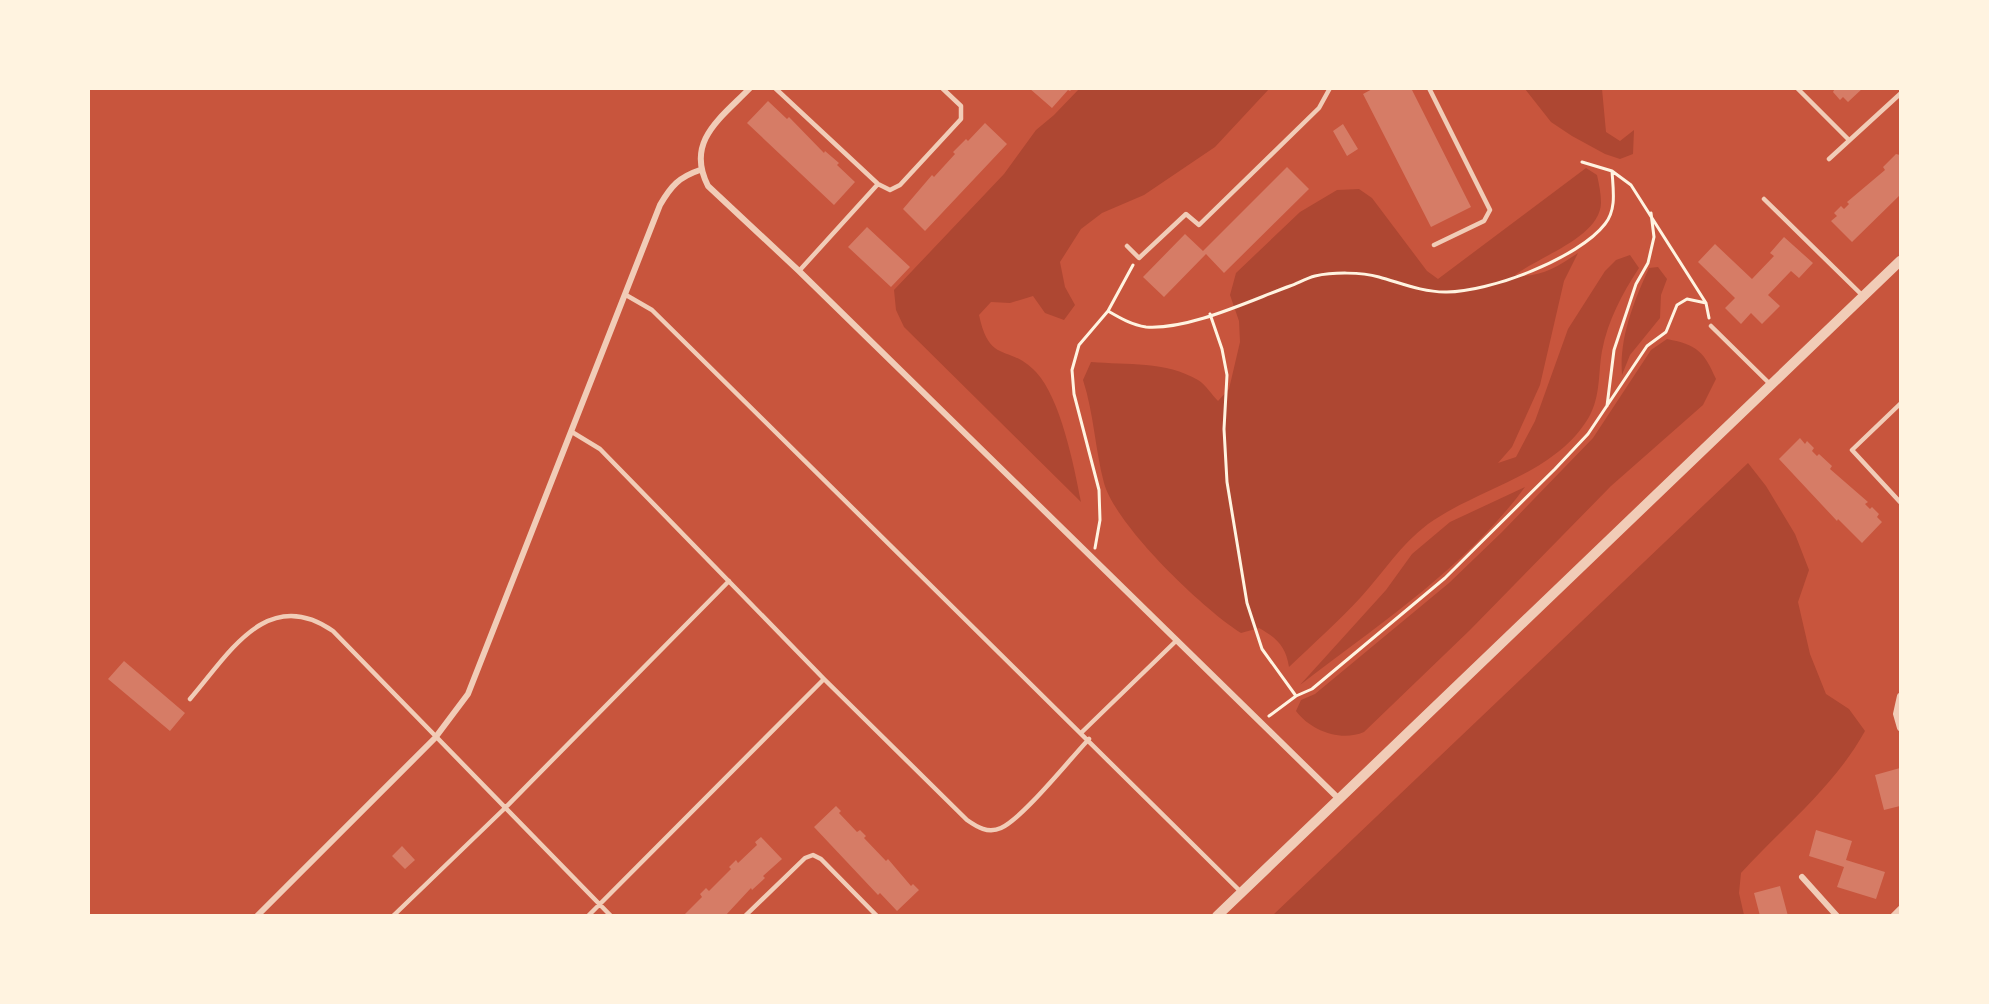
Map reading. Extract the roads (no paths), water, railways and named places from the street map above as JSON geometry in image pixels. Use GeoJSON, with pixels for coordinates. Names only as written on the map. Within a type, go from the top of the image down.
{"type":"FeatureCollection","features":[{"type":"Feature","properties":{"kind":"street"},"geometry":{"type":"LineString","coordinates":[[750,88],[707,133],[701,150],[700,170],[716,195],[799,271],[1339,799]]}},
{"type":"Feature","properties":{"kind":"street"},"geometry":{"type":"LineString","coordinates":[[257,915],[435,738],[468,694],[660,205],[670,188],[682,176],[700,170]]}},
{"type":"Feature","properties":{"kind":"street"},"geometry":{"type":"LineString","coordinates":[[1217,915],[1900,261]]}},
{"type":"Feature","properties":{"kind":"street"},"geometry":{"type":"LineString","coordinates":[[1900,696],[1896,714],[1900,728]]}},
{"type":"Feature","properties":{"kind":"street"},"geometry":{"type":"LineString","coordinates":[[1802,877],[1837,915]]}},
{"type":"Feature","properties":{"kind":"street"},"geometry":{"type":"LineString","coordinates":[[1893,915],[1900,909]]}},
{"type":"Feature","properties":{"kind":"lane"},"geometry":{"type":"LineString","coordinates":[[776,88],[878,184],[890,190],[900,185],[961,119],[961,106],[942,88]]}},
{"type":"Feature","properties":{"kind":"lane"},"geometry":{"type":"LineString","coordinates":[[1127,246],[1139,258],[1186,214],[1199,225],[1319,108],[1330,88]]}},
{"type":"Feature","properties":{"kind":"lane"},"geometry":{"type":"LineString","coordinates":[[1429,88],[1490,210],[1484,221],[1434,245]]}},
{"type":"Feature","properties":{"kind":"lane"},"geometry":{"type":"LineString","coordinates":[[1797,88],[1849,140]]}},
{"type":"Feature","properties":{"kind":"lane"},"geometry":{"type":"LineString","coordinates":[[1829,159],[1900,94]]}},
{"type":"Feature","properties":{"kind":"lane"},"geometry":{"type":"LineString","coordinates":[[799,271],[878,184]]}},
{"type":"Feature","properties":{"kind":"lane"},"geometry":{"type":"LineString","coordinates":[[1764,199],[1863,297]]}},
{"type":"Feature","properties":{"kind":"lane"},"geometry":{"type":"LineString","coordinates":[[626,294],[652,310],[1082,732],[1241,892]]}},
{"type":"Feature","properties":{"kind":"lane"},"geometry":{"type":"LineString","coordinates":[[1711,326],[1772,386]]}},
{"type":"Feature","properties":{"kind":"lane"},"geometry":{"type":"LineString","coordinates":[[1900,404],[1851,450],[1900,502]]}},
{"type":"Feature","properties":{"kind":"lane"},"geometry":{"type":"LineString","coordinates":[[572,432],[600,449],[824,680],[967,820],[978,828],[990,831],[1001,828],[1017,817],[1089,739]]}},
{"type":"Feature","properties":{"kind":"lane"},"geometry":{"type":"LineString","coordinates":[[393,915],[504,809],[729,581]]}},
{"type":"Feature","properties":{"kind":"lane"},"geometry":{"type":"LineString","coordinates":[[190,699],[254,628],[267,619],[302,615],[317,620],[333,631],[504,809],[611,915]]}},
{"type":"Feature","properties":{"kind":"lane"},"geometry":{"type":"LineString","coordinates":[[1082,732],[1177,640]]}},
{"type":"Feature","properties":{"kind":"lane"},"geometry":{"type":"LineString","coordinates":[[588,915],[824,680]]}},
{"type":"Feature","properties":{"kind":"lane"},"geometry":{"type":"LineString","coordinates":[[745,915],[805,858],[813,855],[821,858],[877,915]]}}]}
